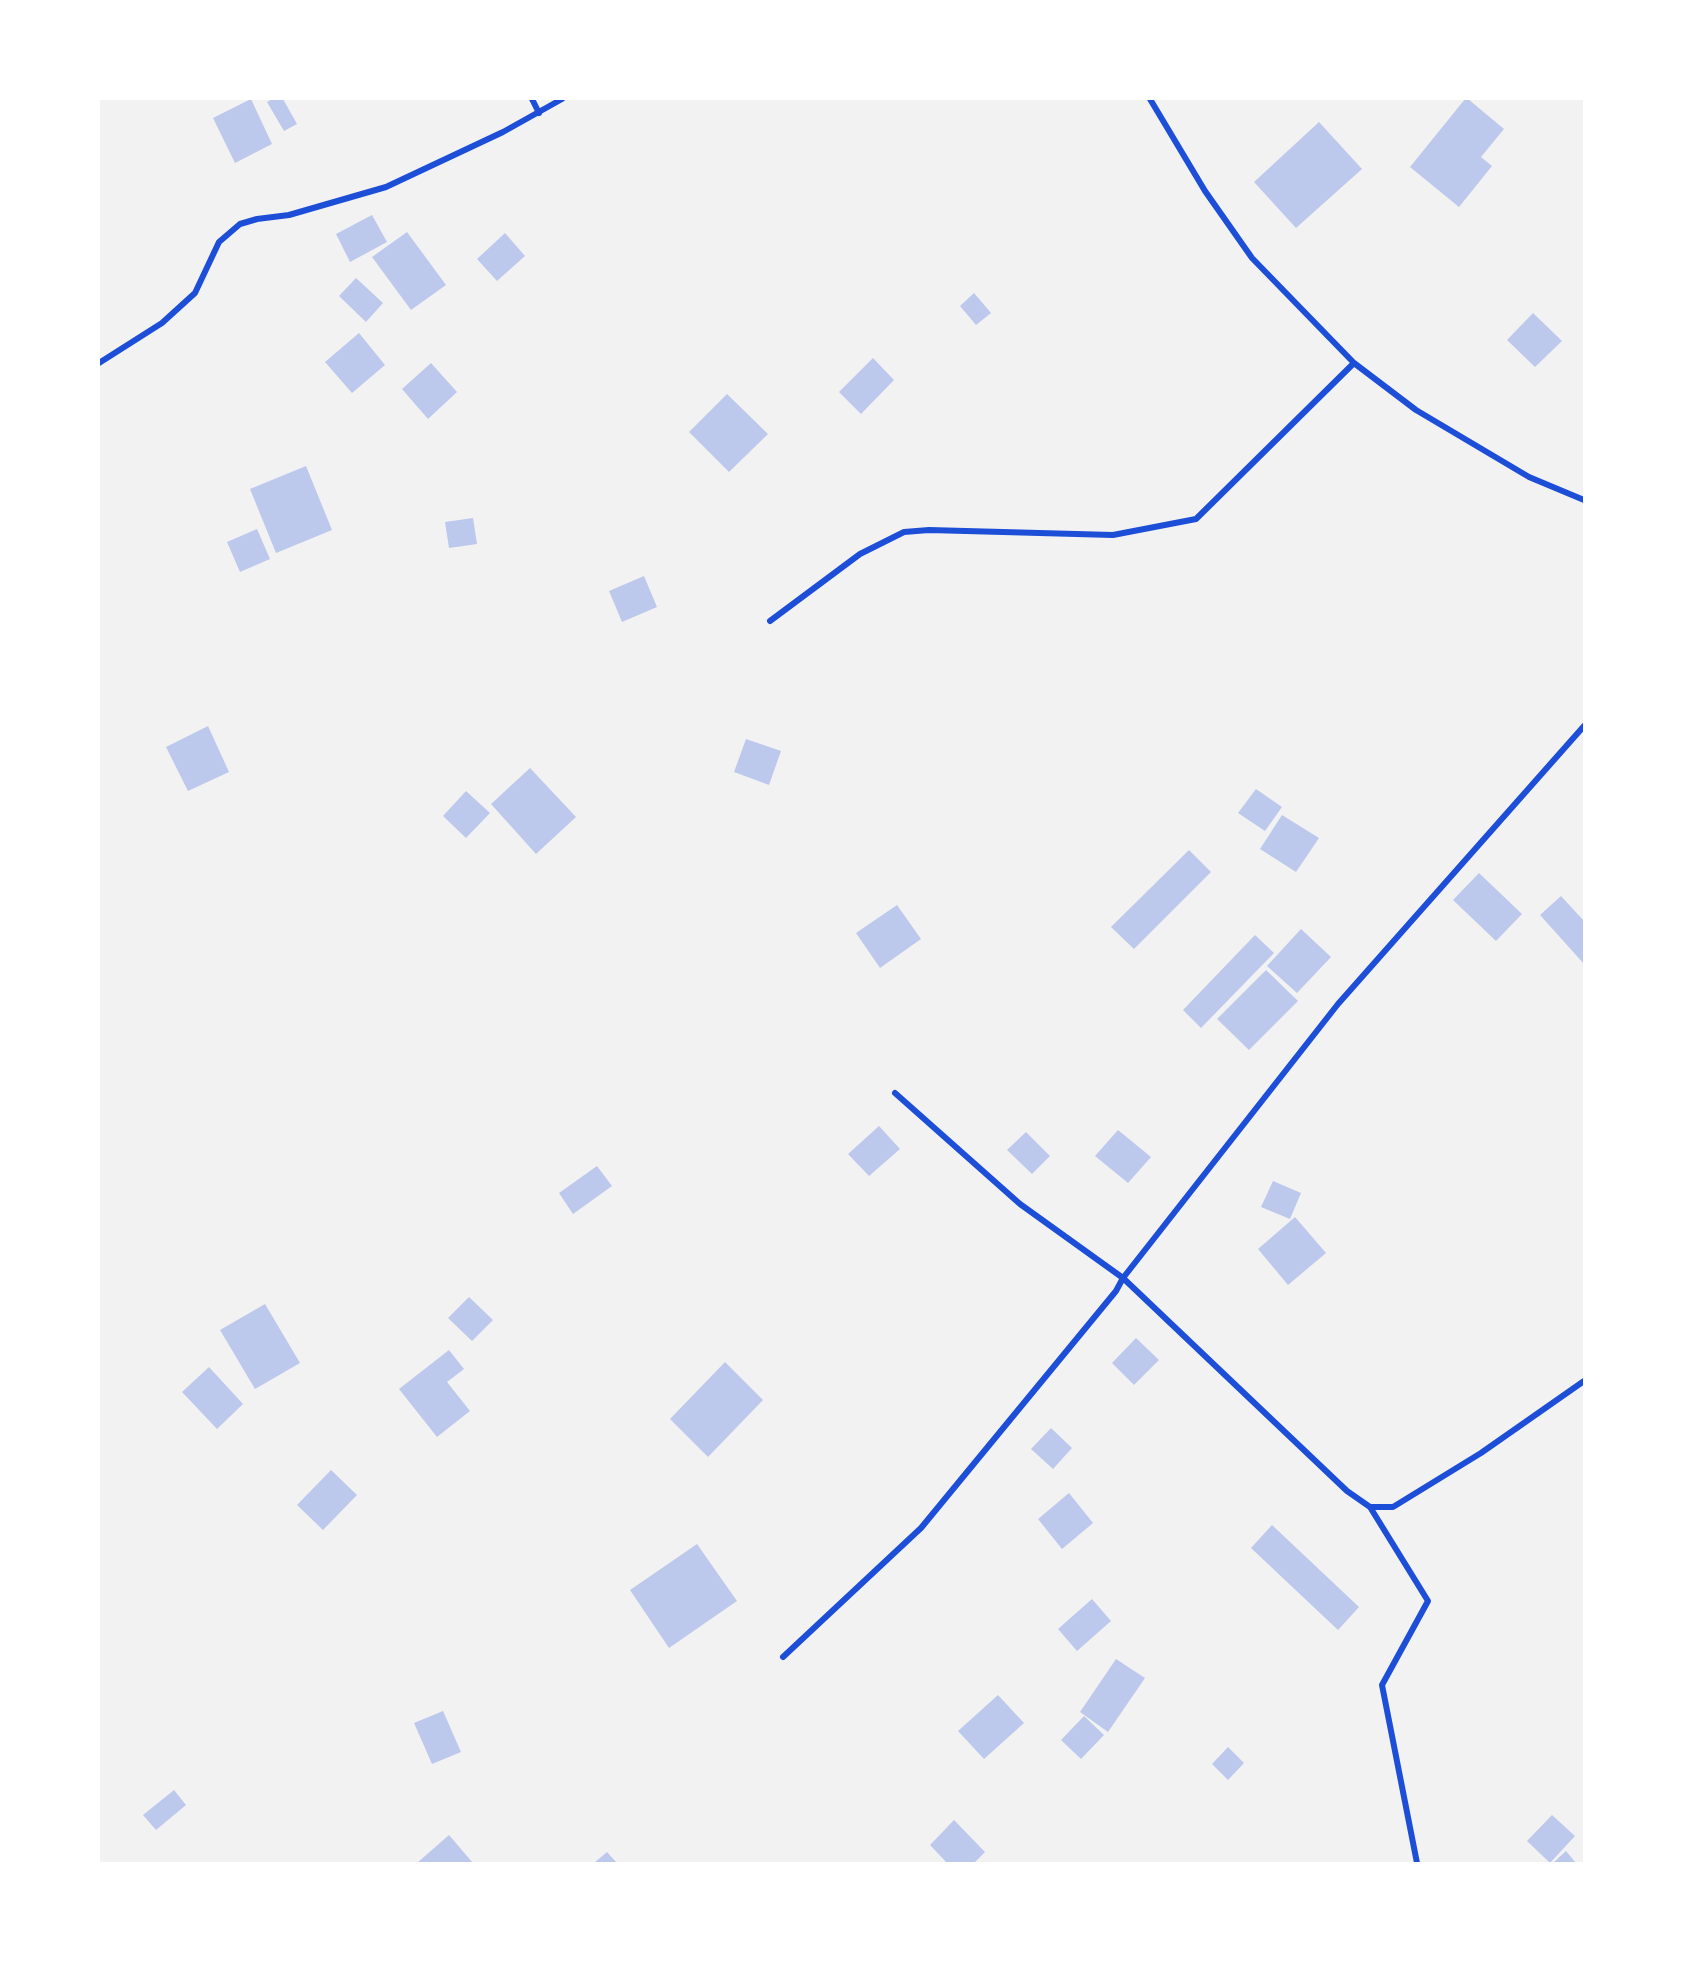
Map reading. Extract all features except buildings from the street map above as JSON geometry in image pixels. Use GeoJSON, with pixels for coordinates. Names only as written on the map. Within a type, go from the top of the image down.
{"type":"FeatureCollection","features":[{"type":"Feature","properties":{"kind":"street"},"geometry":{"type":"LineString","coordinates":[[532,99],[539,113]]}},
{"type":"Feature","properties":{"kind":"street"},"geometry":{"type":"LineString","coordinates":[[99,363],[162,323],[195,293],[219,242],[240,224],[257,219],[289,215],[386,187],[539,113],[562,99]]}},
{"type":"Feature","properties":{"kind":"street"},"geometry":{"type":"LineString","coordinates":[[1150,99],[1205,191],[1252,258],[1354,363],[1416,410],[1529,477],[1584,500]]}},
{"type":"Feature","properties":{"kind":"street"},"geometry":{"type":"LineString","coordinates":[[770,621],[860,555],[904,532],[929,530],[1113,535],[1196,519],[1354,363]]}},
{"type":"Feature","properties":{"kind":"street"},"geometry":{"type":"LineString","coordinates":[[783,1658],[921,1528],[1108,1300],[1338,1004],[1584,726]]}},
{"type":"Feature","properties":{"kind":"street"},"geometry":{"type":"LineString","coordinates":[[895,1093],[1020,1204],[1123,1278],[1347,1491],[1370,1507],[1428,1601],[1382,1685],[1417,1863]]}},
{"type":"Feature","properties":{"kind":"street"},"geometry":{"type":"LineString","coordinates":[[1370,1507],[1393,1507],[1481,1452],[1584,1381]]}}]}
